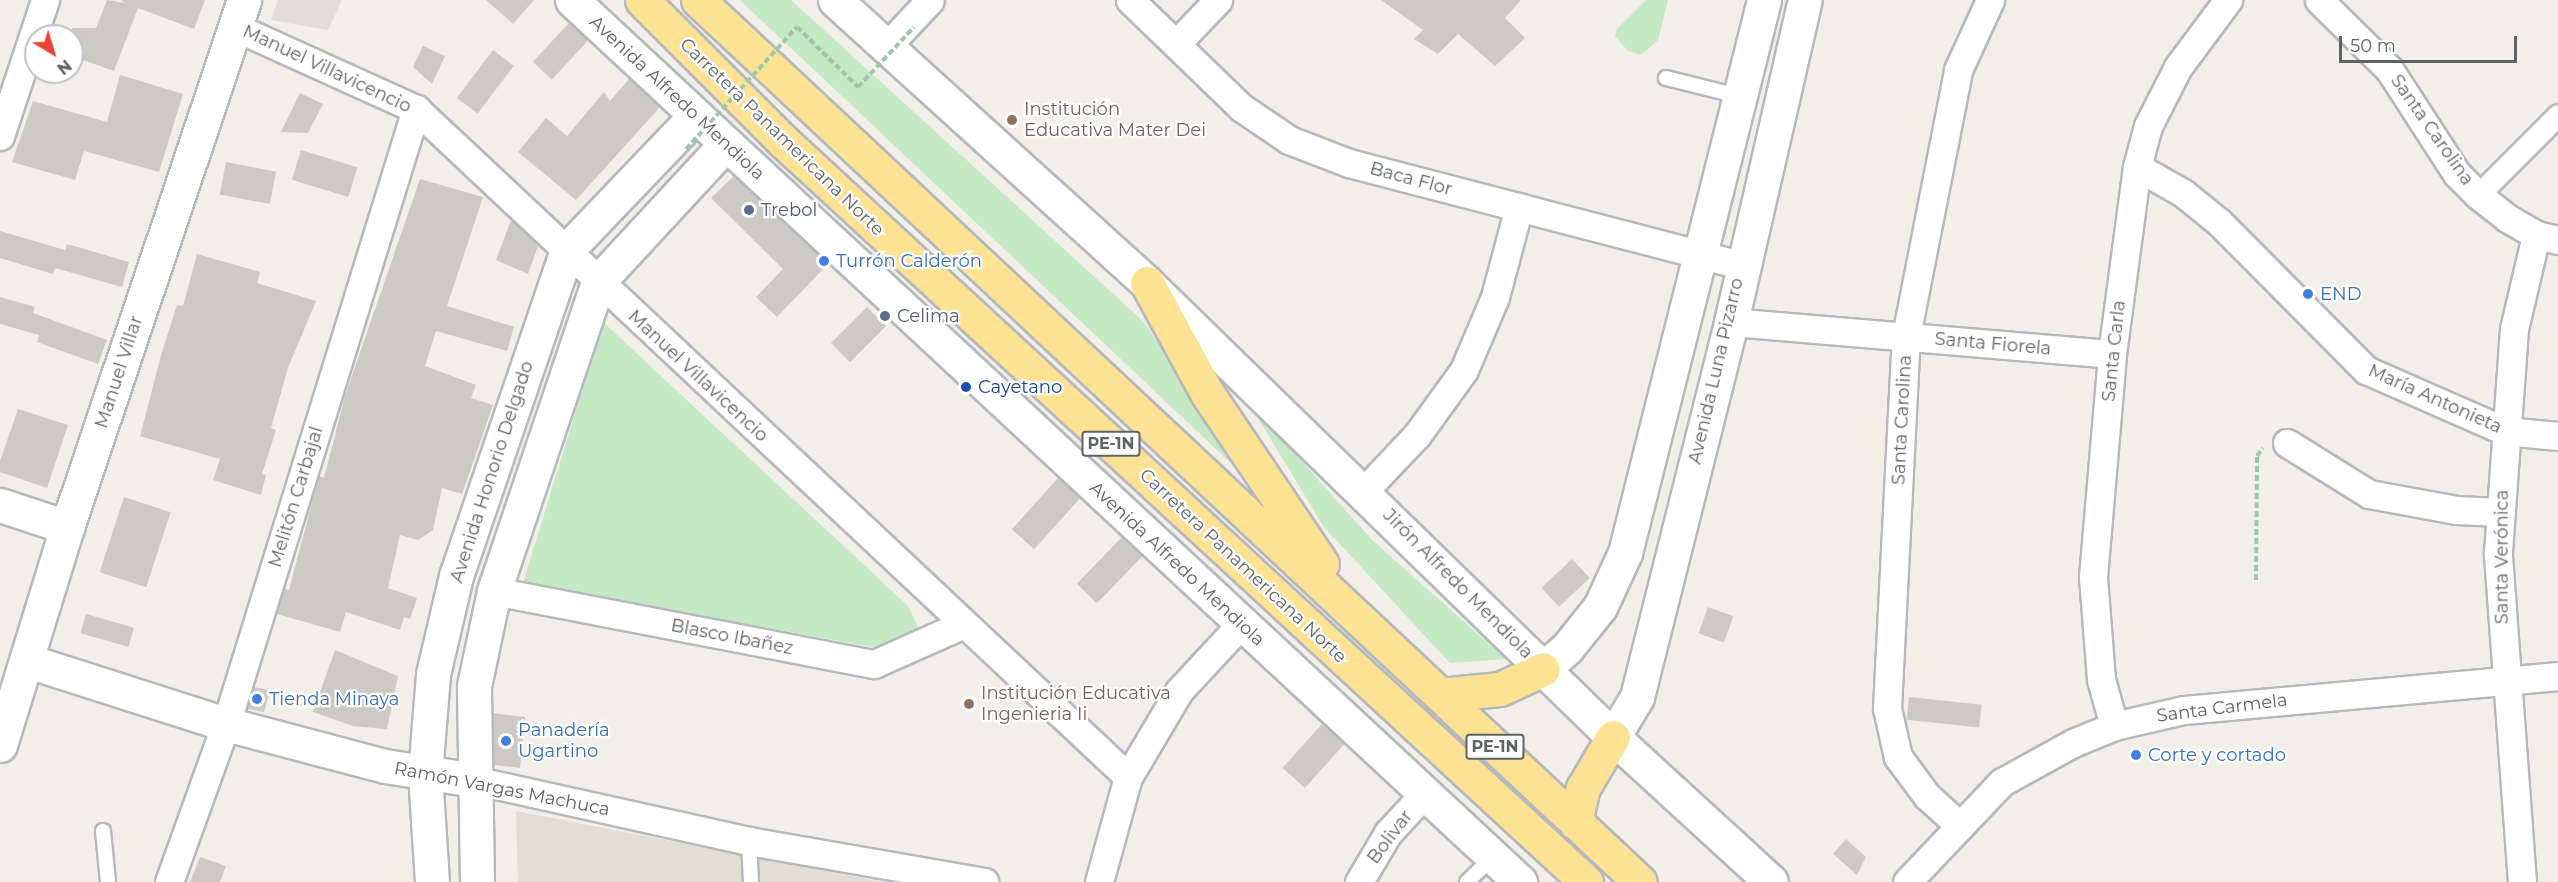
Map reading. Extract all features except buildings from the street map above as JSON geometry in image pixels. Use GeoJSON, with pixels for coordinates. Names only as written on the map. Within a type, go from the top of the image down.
{"type":"FeatureCollection","features":[{"type":"Feature","properties":{"kind":"highway","name":"Carretera Panamericana Norte"},"geometry":{"type":"LineString","coordinates":[[642,0],[783,141],[1586,882]]}},
{"type":"Feature","properties":{"kind":"highway","name":"PE-1N"},"geometry":{"type":"LineString","coordinates":[[698,0],[1353,610],[1440,695],[1640,882]]}},
{"type":"Feature","properties":{"kind":"highway"},"geometry":{"type":"LineString","coordinates":[[1147,283],[1207,393],[1353,610]]}},
{"type":"Feature","properties":{"kind":"highway"},"geometry":{"type":"LineString","coordinates":[[1440,695],[1500,689],[1543,669]]}},
{"type":"Feature","properties":{"kind":"highway"},"geometry":{"type":"LineString","coordinates":[[1575,822],[1583,788],[1613,737]]}},
{"type":"Feature","properties":{"kind":"street"},"geometry":{"type":"LineString","coordinates":[[0,136],[45,0]]}},
{"type":"Feature","properties":{"kind":"street","name":"Avenida Alfredo Mendiola"},"geometry":{"type":"LineString","coordinates":[[572,0],[1520,882]]}},
{"type":"Feature","properties":{"kind":"street"},"geometry":{"type":"LineString","coordinates":[[835,0],[1147,283]]}},
{"type":"Feature","properties":{"kind":"street"},"geometry":{"type":"LineString","coordinates":[[886,47],[930,0]]}},
{"type":"Feature","properties":{"kind":"street","name":"Baca Flor"},"geometry":{"type":"LineString","coordinates":[[1130,0],[1242,108],[1289,140],[1349,163],[1741,265]]}},
{"type":"Feature","properties":{"kind":"street"},"geometry":{"type":"LineString","coordinates":[[1176,44],[1218,0]]}},
{"type":"Feature","properties":{"kind":"street"},"geometry":{"type":"LineString","coordinates":[[1543,669],[1567,648],[1600,607],[1625,553],[1697,255],[1764,0]]}},
{"type":"Feature","properties":{"kind":"street","name":"Avenida Luna Pizarro"},"geometry":{"type":"LineString","coordinates":[[1613,737],[1636,697],[1731,322],[1741,265],[1805,0]]}},
{"type":"Feature","properties":{"kind":"street","name":"Santa Carolina"},"geometry":{"type":"LineString","coordinates":[[1960,826],[1927,796],[1898,757],[1887,708],[1906,336],[1958,70],[1990,0]]}},
{"type":"Feature","properties":{"kind":"street","name":"Santa Carla"},"geometry":{"type":"LineString","coordinates":[[2114,726],[2101,679],[2093,578],[2112,354],[2137,167],[2148,126],[2178,67],[2228,0]]}},
{"type":"Feature","properties":{"kind":"street","name":"Santa Carolina"},"geometry":{"type":"LineString","coordinates":[[2319,0],[2389,69],[2457,174],[2478,195],[2547,237]]}},
{"type":"Feature","properties":{"kind":"street","name":"Manuel Villavicencio"},"geometry":{"type":"LineString","coordinates":[[239,14],[416,109],[1128,777]]}},
{"type":"Feature","properties":{"kind":"street","name":"Manuel Villar"},"geometry":{"type":"LineString","coordinates":[[0,745],[28,661],[67,527],[239,14]]}},
{"type":"Feature","properties":{"kind":"street","name":"Melitón Carbajal"},"geometry":{"type":"LineString","coordinates":[[169,882],[226,724],[416,109]]}},
{"type":"Feature","properties":{"kind":"street"},"geometry":{"type":"LineString","coordinates":[[2478,195],[2558,115]]}},
{"type":"Feature","properties":{"kind":"street","name":"Avenida Honorio Delgado"},"geometry":{"type":"LineString","coordinates":[[432,882],[425,774],[434,674],[456,576],[567,250],[695,116]]}},
{"type":"Feature","properties":{"kind":"street"},"geometry":{"type":"LineString","coordinates":[[477,882],[474,686],[494,591],[598,282],[726,144]]}},
{"type":"Feature","properties":{"kind":"street","name":"María Antonieta"},"geometry":{"type":"LineString","coordinates":[[2137,167],[2183,193],[2219,222],[2366,370],[2505,431],[2558,436]]}},
{"type":"Feature","properties":{"kind":"street"},"geometry":{"type":"LineString","coordinates":[[1364,491],[1417,435],[1464,370],[1495,297],[1519,207]]}},
{"type":"Feature","properties":{"kind":"street","name":"Santa Verónica"},"geometry":{"type":"LineString","coordinates":[[2522,882],[2505,679],[2498,552],[2514,328],[2547,237]]}},
{"type":"Feature","properties":{"kind":"street","name":"Jirón Alfredo Mendiola"},"geometry":{"type":"LineString","coordinates":[[1147,283],[1364,491],[1613,737],[1771,882]]}},
{"type":"Feature","properties":{"kind":"street","name":"Santa Fiorela"},"geometry":{"type":"LineString","coordinates":[[1731,322],[2112,354]]}},
{"type":"Feature","properties":{"kind":"street"},"geometry":{"type":"LineString","coordinates":[[2287,443],[2370,494],[2456,510],[2500,512]]}},
{"type":"Feature","properties":{"kind":"street"},"geometry":{"type":"LineString","coordinates":[[0,506],[67,527]]}},
{"type":"Feature","properties":{"kind":"street","name":"Blasco Ibañez"},"geometry":{"type":"LineString","coordinates":[[494,591],[874,664],[964,624]]}},
{"type":"Feature","properties":{"kind":"street"},"geometry":{"type":"LineString","coordinates":[[1098,882],[1128,777],[1179,691],[1241,624]]}},
{"type":"Feature","properties":{"kind":"street","name":"Ramón Vargas Machuca"},"geometry":{"type":"LineString","coordinates":[[28,661],[226,724],[425,774],[474,780],[749,841],[984,882]]}},
{"type":"Feature","properties":{"kind":"street","name":"Santa Carmela"},"geometry":{"type":"LineString","coordinates":[[1907,882],[2002,782],[2073,742],[2114,726],[2184,710],[2505,679],[2558,676]]}},
{"type":"Feature","properties":{"kind":"street","name":"Bolivar"},"geometry":{"type":"LineString","coordinates":[[1359,882],[1388,833],[1424,794]]}},
{"type":"Feature","properties":{"kind":"lane"},"geometry":{"type":"LineString","coordinates":[[1666,78],[1739,96]]}},
{"type":"Feature","properties":{"kind":"lane"},"geometry":{"type":"LineString","coordinates":[[103,831],[108,882]]}},
{"type":"Feature","properties":{"kind":"lane"},"geometry":{"type":"LineString","coordinates":[[749,841],[751,882]]}},
{"type":"Feature","properties":{"kind":"lane"},"geometry":{"type":"LineString","coordinates":[[1467,882],[1493,857]]}},
{"type":"Feature","properties":{"kind":"path"},"geometry":{"type":"LineString","coordinates":[[686,149],[797,27],[858,87],[914,27]]}},
{"type":"Feature","properties":{"kind":"path"},"geometry":{"type":"LineString","coordinates":[[2256,580],[2257,456],[2265,447],[2287,443]]}},
{"type":"Feature","properties":{"kind":"shaded area"},"geometry":{"type":"Polygon","coordinates":[[[278,0],[342,0],[328,30],[271,20],[278,0]]]}},
{"type":"Feature","properties":{"kind":"shaded area"},"geometry":{"type":"Polygon","coordinates":[[[516,811],[882,882],[518,882],[516,811]]]}},
{"type":"Feature","properties":{"kind":"green space"},"geometry":{"type":"Polygon","coordinates":[[[740,0],[791,0],[1144,322],[1252,483],[740,0]]]}},
{"type":"Feature","properties":{"kind":"green space"},"geometry":{"type":"Polygon","coordinates":[[[1646,0],[1668,0],[1658,40],[1641,55],[1628,51],[1615,36],[1617,29],[1646,0]]]}},
{"type":"Feature","properties":{"kind":"green space"},"geometry":{"type":"Polygon","coordinates":[[[603,322],[908,606],[922,635],[872,647],[523,583],[603,322]]]}},
{"type":"Feature","properties":{"kind":"green space"},"geometry":{"type":"Polygon","coordinates":[[[1247,400],[1372,540],[1506,659],[1450,663],[1324,527],[1247,400]]]}},
{"type":"Feature","properties":{"kind":"place","name":"Institución Educativa Mater Dei"},"geometry":{"type":"Point","coordinates":[1012,120]}},
{"type":"Feature","properties":{"kind":"place","name":"Trebol"},"geometry":{"type":"Point","coordinates":[749,210]}},
{"type":"Feature","properties":{"kind":"place","name":"Turrón Calderón"},"geometry":{"type":"Point","coordinates":[824,261]}},
{"type":"Feature","properties":{"kind":"place","name":"END"},"geometry":{"type":"Point","coordinates":[2308,294]}},
{"type":"Feature","properties":{"kind":"place","name":"Celima"},"geometry":{"type":"Point","coordinates":[885,316]}},
{"type":"Feature","properties":{"kind":"place","name":"Cayetano"},"geometry":{"type":"Point","coordinates":[966,387]}},
{"type":"Feature","properties":{"kind":"place","name":"Tienda Minaya"},"geometry":{"type":"Point","coordinates":[257,699]}},
{"type":"Feature","properties":{"kind":"place","name":"Institución Educativa Ingenieria Ii"},"geometry":{"type":"Point","coordinates":[969,704]}},
{"type":"Feature","properties":{"kind":"place","name":"Panadería Ugartino"},"geometry":{"type":"Point","coordinates":[506,741]}},
{"type":"Feature","properties":{"kind":"place","name":"Corte y cortado"},"geometry":{"type":"Point","coordinates":[2136,755]}}]}
